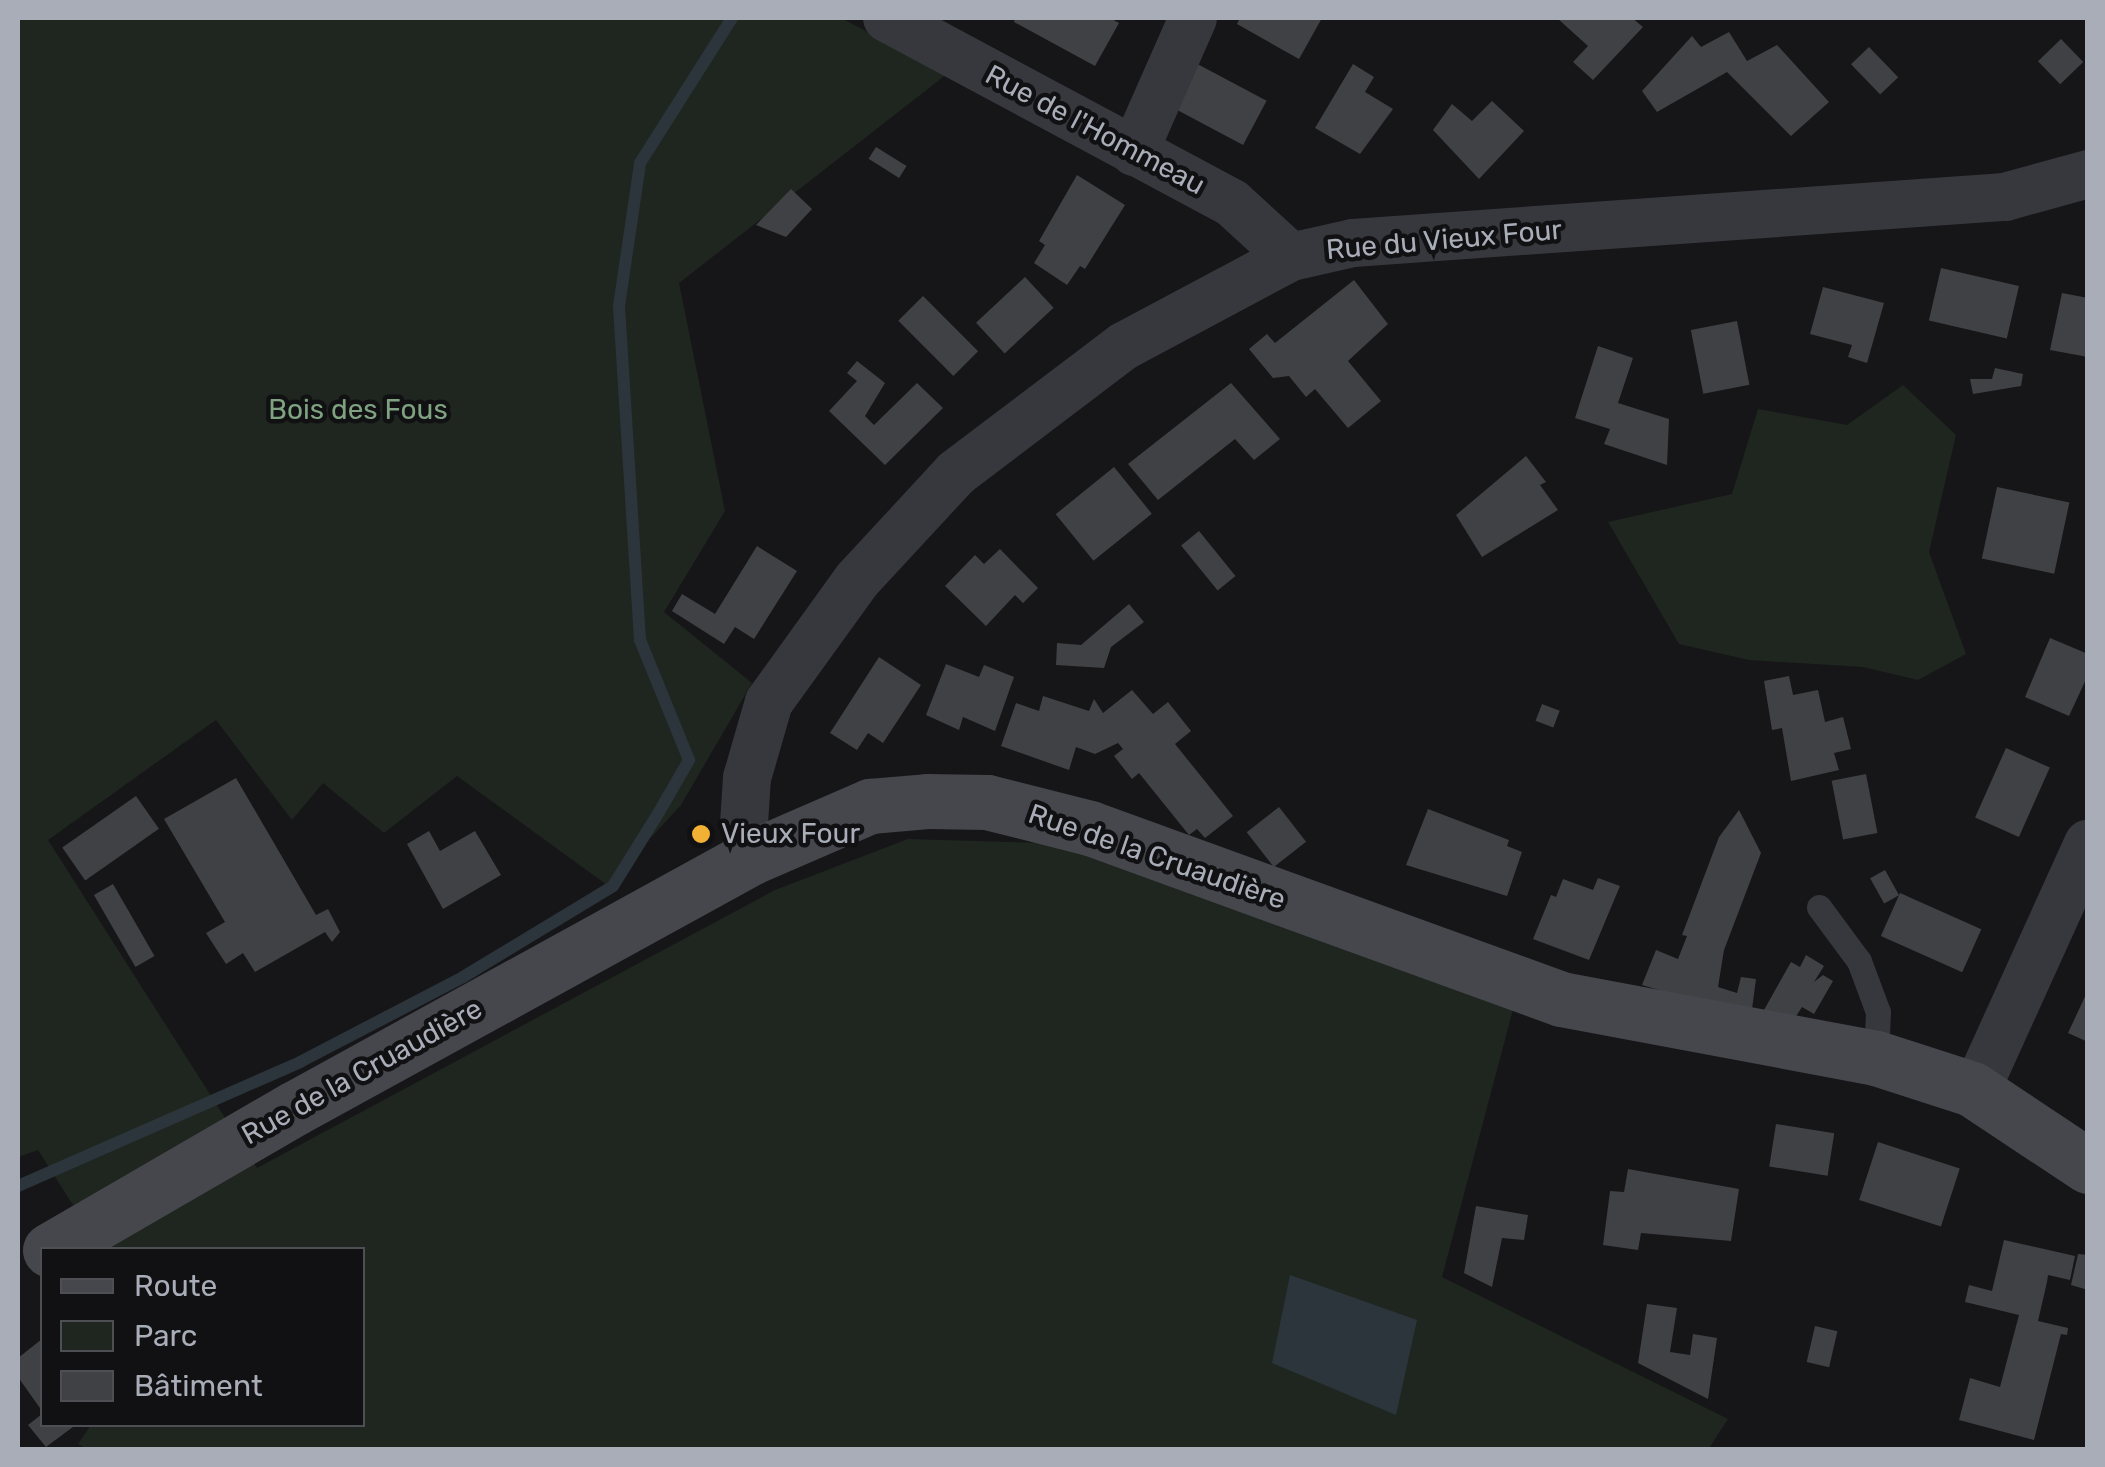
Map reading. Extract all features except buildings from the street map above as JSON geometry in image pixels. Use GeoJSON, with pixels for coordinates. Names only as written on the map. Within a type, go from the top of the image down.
{"type":"FeatureCollection","features":[{"type":"Feature","properties":{"kind":"main road","name":"Rue de la Cruaudière"},"geometry":{"type":"LineString","coordinates":[[55,1247],[295,1108],[752,857],[870,806],[987,802],[1090,828],[1561,999],[1782,1037],[1876,1058],[1972,1088],[2088,1166]]}},
{"type":"Feature","properties":{"kind":"main road"},"geometry":{"type":"LineString","coordinates":[[18,1268],[40,1255]]}},
{"type":"Feature","properties":{"kind":"street","name":"Rue de l'Hommeau"},"geometry":{"type":"LineString","coordinates":[[888,18],[1232,204],[1291,257]]}},
{"type":"Feature","properties":{"kind":"street"},"geometry":{"type":"LineString","coordinates":[[1134,152],[1193,18]]}},
{"type":"Feature","properties":{"kind":"street","name":"Rue du Vieux Four"},"geometry":{"type":"LineString","coordinates":[[752,857],[744,824],[747,778],[769,702],[857,580],[956,473],[1124,346],[1291,257],[1353,243],[2005,197],[2088,174]]}},
{"type":"Feature","properties":{"kind":"street"},"geometry":{"type":"LineString","coordinates":[[1972,1088],[1984,1073],[2088,844]]}},
{"type":"Feature","properties":{"kind":"lane"},"geometry":{"type":"LineString","coordinates":[[1819,906],[1859,961],[1878,1012],[1876,1058]]}},
{"type":"Feature","properties":{"kind":"green space","name":"Bois des Fous"},"geometry":{"type":"Polygon","coordinates":[[[18,18],[841,18],[947,74],[679,283],[725,511],[664,612],[752,683],[681,805],[607,885],[457,776],[384,833],[323,783],[292,820],[216,720],[48,840],[257,1168],[775,890],[908,839],[1073,844],[1515,1002],[1442,1277],[1728,1419],[1708,1450],[87,1449],[78,1444],[90,1427],[365,1427],[365,1247],[100,1247],[38,1150],[18,1157],[18,18]]]}},
{"type":"Feature","properties":{"kind":"green space"},"geometry":{"type":"Polygon","coordinates":[[[1903,385],[1956,435],[1929,552],[1966,654],[1918,680],[1863,667],[1749,660],[1679,644],[1608,522],[1732,494],[1758,409],[1847,425],[1903,385]]]}},
{"type":"Feature","properties":{"kind":"shaded area"},"geometry":{"type":"Polygon","coordinates":[[[1290,1275],[1417,1320],[1396,1415],[1272,1363],[1290,1275]]]}},
{"type":"Feature","properties":{"kind":"waterway"},"geometry":{"type":"LineString","coordinates":[[18,1186],[300,1062],[463,977],[613,886],[659,812],[689,760],[640,640],[619,306],[640,163],[732,18]]}},
{"type":"Feature","properties":{"kind":"place","name":"Vieux Four"},"geometry":{"type":"Point","coordinates":[701,834]}}]}
